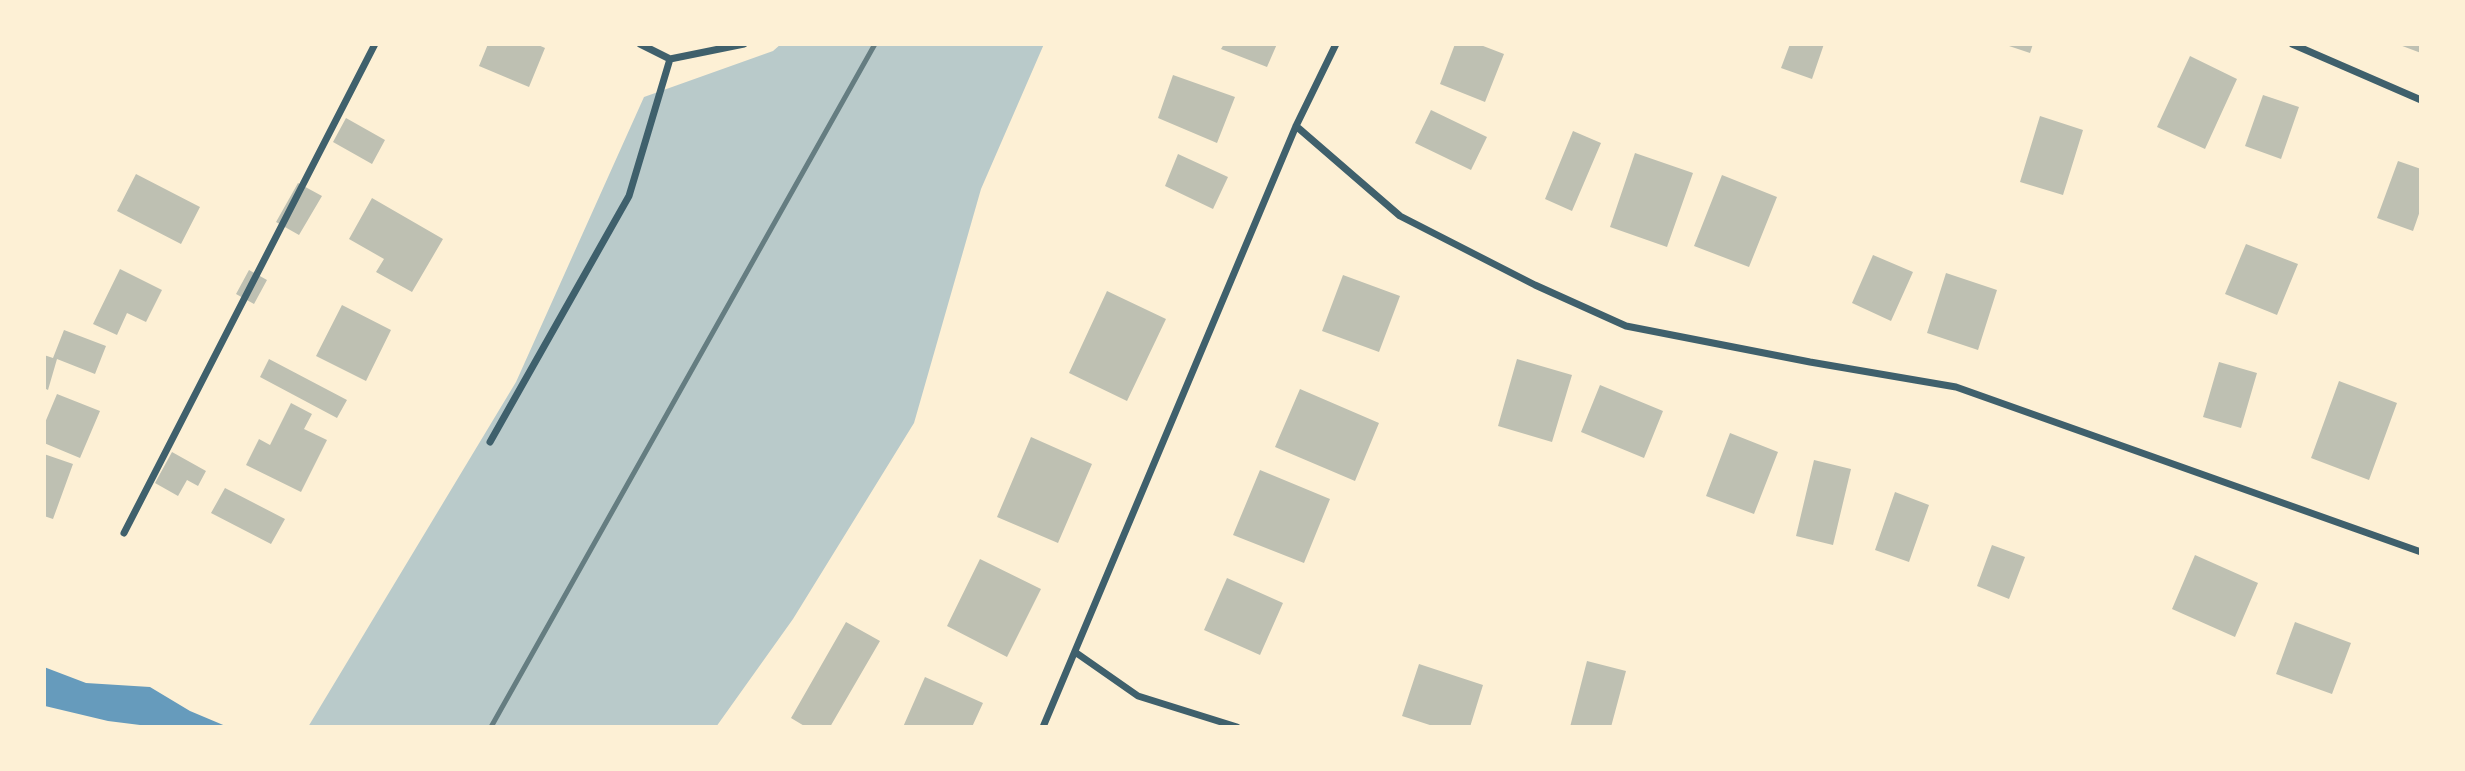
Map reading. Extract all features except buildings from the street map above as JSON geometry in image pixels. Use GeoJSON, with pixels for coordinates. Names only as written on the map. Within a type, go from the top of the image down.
{"type":"FeatureCollection","features":[{"type":"Feature","properties":{"kind":"street"},"geometry":{"type":"LineString","coordinates":[[124,533],[375,44]]}},
{"type":"Feature","properties":{"kind":"street"},"geometry":{"type":"LineString","coordinates":[[640,44],[670,59],[744,44]]}},
{"type":"Feature","properties":{"kind":"street"},"geometry":{"type":"LineString","coordinates":[[1043,727],[1296,126],[1336,44]]}},
{"type":"Feature","properties":{"kind":"street"},"geometry":{"type":"LineString","coordinates":[[2292,44],[2421,100]]}},
{"type":"Feature","properties":{"kind":"street"},"geometry":{"type":"LineString","coordinates":[[490,442],[629,195],[670,59]]}},
{"type":"Feature","properties":{"kind":"street"},"geometry":{"type":"LineString","coordinates":[[1296,126],[1401,216],[1535,285],[1626,326],[1956,387],[2421,552]]}},
{"type":"Feature","properties":{"kind":"street"},"geometry":{"type":"LineString","coordinates":[[1075,652],[1138,696],[1237,727]]}},
{"type":"Feature","properties":{"kind":"shaded area"},"geometry":{"type":"Polygon","coordinates":[[[781,44],[1044,44],[981,189],[914,423],[793,619],[716,727],[308,727],[516,382],[644,97],[773,51],[781,44]]]}},
{"type":"Feature","properties":{"kind":"water"},"geometry":{"type":"Polygon","coordinates":[[[44,667],[86,683],[150,687],[190,711],[228,727],[156,727],[108,721],[45,706],[44,667]]]}},
{"type":"Feature","properties":{"kind":"railway"},"geometry":{"type":"LineString","coordinates":[[491,727],[875,44]]}}]}
